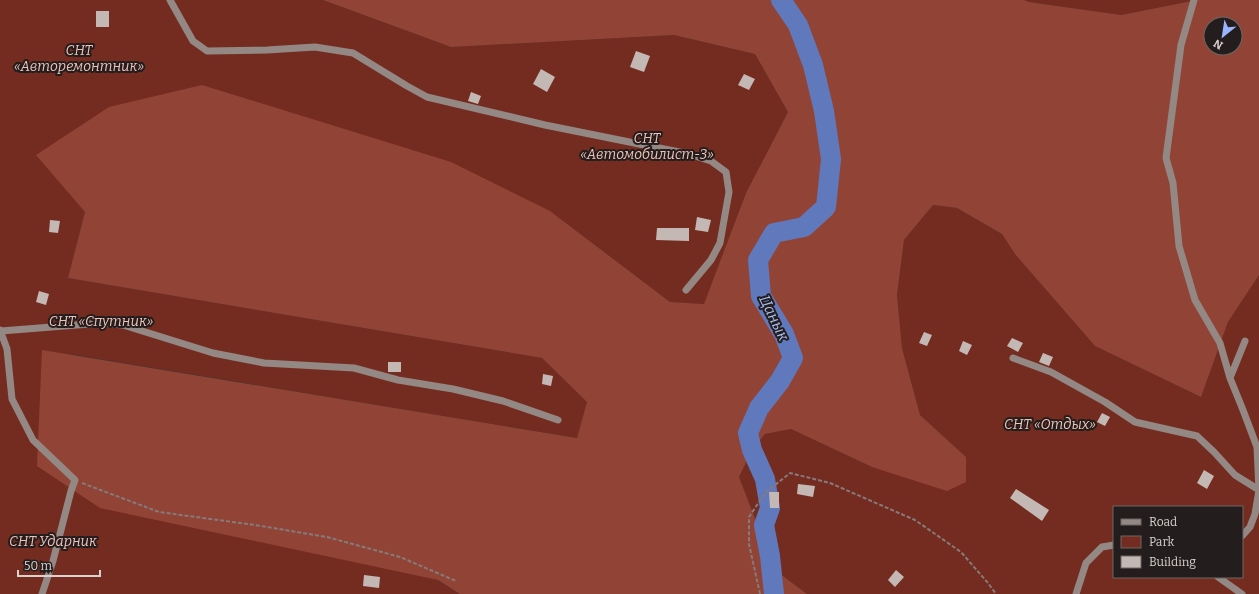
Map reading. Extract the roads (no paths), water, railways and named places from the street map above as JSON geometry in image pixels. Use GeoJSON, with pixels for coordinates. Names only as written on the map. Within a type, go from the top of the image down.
{"type":"FeatureCollection","features":[{"type":"Feature","properties":{"kind":"street"},"geometry":{"type":"LineString","coordinates":[[170,0],[193,42],[206,51],[267,50],[315,47],[353,53],[427,97],[545,125],[689,154],[711,161],[726,172],[729,192],[720,243],[711,260],[686,290]]}},
{"type":"Feature","properties":{"kind":"street"},"geometry":{"type":"LineString","coordinates":[[1194,0],[1181,45],[1166,158],[1173,183],[1179,246],[1195,300],[1220,343],[1230,378],[1256,447],[1259,490],[1255,514],[1250,527],[1243,535]]}},
{"type":"Feature","properties":{"kind":"street"},"geometry":{"type":"LineString","coordinates":[[42,594],[53,561],[75,480],[33,440],[12,399],[8,372],[7,348],[0,330],[102,323],[123,326],[213,353],[264,363],[354,368],[398,380],[453,389],[503,401],[558,420]]}},
{"type":"Feature","properties":{"kind":"street"},"geometry":{"type":"LineString","coordinates":[[1230,378],[1245,341]]}},
{"type":"Feature","properties":{"kind":"street"},"geometry":{"type":"LineString","coordinates":[[1013,358],[1050,372],[1105,402],[1135,422],[1197,436],[1235,475],[1259,490]]}},
{"type":"Feature","properties":{"kind":"street"},"geometry":{"type":"LineString","coordinates":[[1076,594],[1086,563],[1102,547],[1113,545]]}},
{"type":"Feature","properties":{"kind":"street"},"geometry":{"type":"LineString","coordinates":[[1220,578],[1242,594]]}},
{"type":"Feature","properties":{"kind":"waterway","name":"Цанык"},"geometry":{"type":"LineString","coordinates":[[774,594],[770,556],[764,525],[770,508],[765,479],[752,450],[748,433],[759,408],[780,381],[793,358],[784,334],[761,296],[758,260],[774,233],[804,227],[826,207],[831,159],[824,111],[813,65],[798,25],[781,0]]}},
{"type":"Feature","properties":{"kind":"park label","name":"СНТ «Авторемонтник»"},"geometry":{"type":"Point","coordinates":[79,58]}},
{"type":"Feature","properties":{"kind":"park label","name":"СНТ «Автомобилист-3»"},"geometry":{"type":"Point","coordinates":[647,146]}},
{"type":"Feature","properties":{"kind":"park label","name":"СНТ «Спутник»"},"geometry":{"type":"Point","coordinates":[101,321]}},
{"type":"Feature","properties":{"kind":"park label","name":"СНТ «Отдых»"},"geometry":{"type":"Point","coordinates":[1050,424]}},
{"type":"Feature","properties":{"kind":"park label","name":"СНТ Ударник"},"geometry":{"type":"Point","coordinates":[53,541]}}]}
